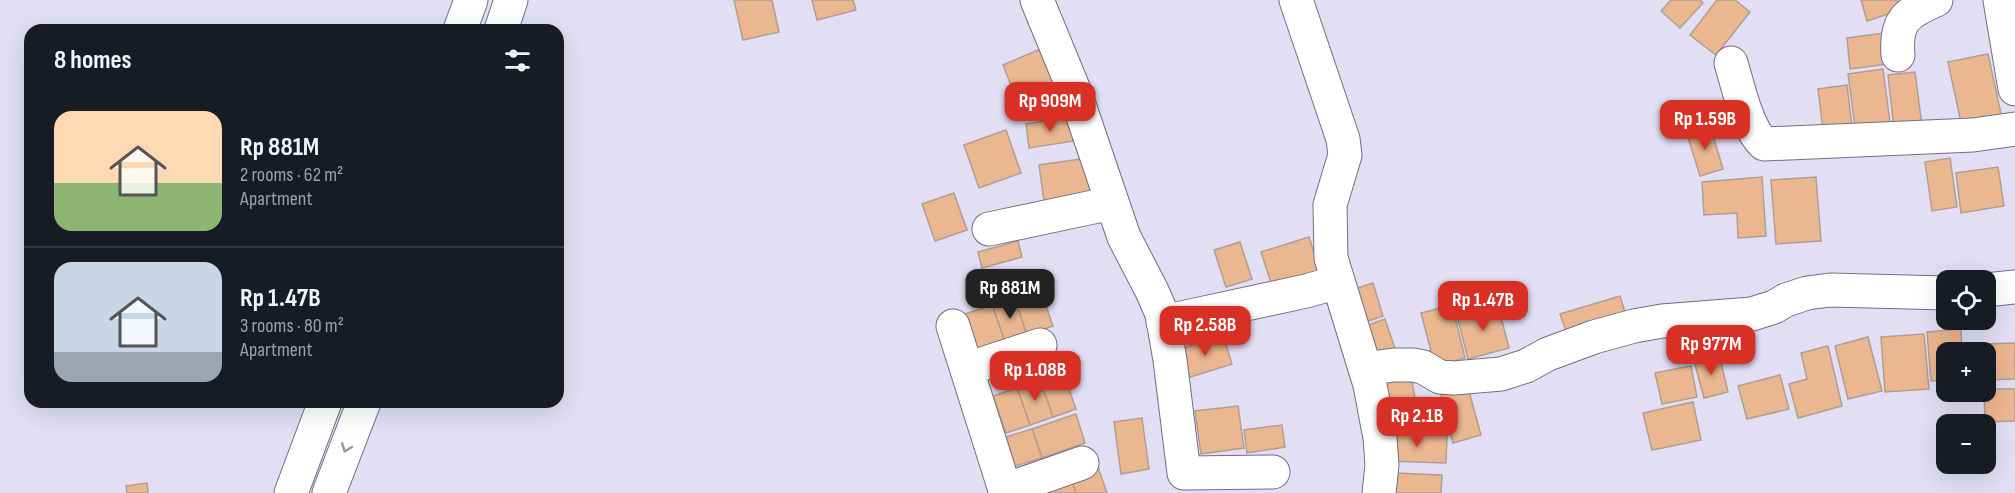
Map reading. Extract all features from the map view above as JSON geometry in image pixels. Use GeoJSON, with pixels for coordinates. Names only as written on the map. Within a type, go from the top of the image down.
{"type":"FeatureCollection","features":[{"type":"Feature","properties":{"kind":"street"},"geometry":{"type":"LineString","coordinates":[[462,24],[471,0]]}},
{"type":"Feature","properties":{"kind":"street"},"geometry":{"type":"LineString","coordinates":[[503,24],[511,0]]}},
{"type":"Feature","properties":{"kind":"street"},"geometry":{"type":"LineString","coordinates":[[1037,0],[1074,90],[1124,237],[1152,291],[1163,322],[1184,473],[1273,472]]}},
{"type":"Feature","properties":{"kind":"street"},"geometry":{"type":"LineString","coordinates":[[1296,0],[1343,139],[1345,155],[1330,205],[1331,258],[1365,369],[1380,438],[1382,465],[1379,493]]}},
{"type":"Feature","properties":{"kind":"street"},"geometry":{"type":"LineString","coordinates":[[1898,55],[1896,38],[1901,24],[1910,12],[1936,0]]}},
{"type":"Feature","properties":{"kind":"street"},"geometry":{"type":"LineString","coordinates":[[2000,0],[2015,89]]}},
{"type":"Feature","properties":{"kind":"street"},"geometry":{"type":"LineString","coordinates":[[1731,63],[1751,124],[1756,136],[1764,144],[1973,135],[2015,129]]}},
{"type":"Feature","properties":{"kind":"street"},"geometry":{"type":"LineString","coordinates":[[989,229],[1112,203]]}},
{"type":"Feature","properties":{"kind":"street"},"geometry":{"type":"LineString","coordinates":[[1163,322],[1338,282]]}},
{"type":"Feature","properties":{"kind":"street"},"geometry":{"type":"LineString","coordinates":[[1996,289],[2015,287]]}},
{"type":"Feature","properties":{"kind":"street"},"geometry":{"type":"LineString","coordinates":[[1365,369],[1413,365],[1423,367],[1440,377],[1501,374],[1526,366],[1548,354],[1624,328],[1662,321],[1752,314],[1807,292],[1830,290],[1936,293]]}},
{"type":"Feature","properties":{"kind":"street"},"geometry":{"type":"LineString","coordinates":[[953,326],[1006,491],[1082,463]]}},
{"type":"Feature","properties":{"kind":"street"},"geometry":{"type":"LineString","coordinates":[[967,369],[1040,345]]}},
{"type":"Feature","properties":{"kind":"street"},"geometry":{"type":"LineString","coordinates":[[291,493],[323,408]]}},
{"type":"Feature","properties":{"kind":"street"},"geometry":{"type":"LineString","coordinates":[[329,493],[362,408]]}},
{"type":"Feature","properties":{"kind":"building"},"geometry":{"type":"Polygon","coordinates":[[[734,0],[772,0],[779,32],[743,40],[734,0]]]}},
{"type":"Feature","properties":{"kind":"building"},"geometry":{"type":"Polygon","coordinates":[[[812,0],[853,0],[856,10],[817,20],[812,0]]]}},
{"type":"Feature","properties":{"kind":"building"},"geometry":{"type":"Polygon","coordinates":[[[1671,0],[1700,0],[1703,3],[1680,28],[1661,11],[1671,0]]]}},
{"type":"Feature","properties":{"kind":"building"},"geometry":{"type":"Polygon","coordinates":[[[1717,0],[1735,0],[1750,12],[1716,55],[1690,35],[1717,0]]]}},
{"type":"Feature","properties":{"kind":"building"},"geometry":{"type":"Polygon","coordinates":[[[1861,0],[1897,0],[1900,10],[1867,21],[1861,0]]]}},
{"type":"Feature","properties":{"kind":"building"},"geometry":{"type":"Polygon","coordinates":[[[1884,33],[1888,64],[1850,69],[1847,38],[1884,33]]]}},
{"type":"Feature","properties":{"kind":"building"},"geometry":{"type":"Polygon","coordinates":[[[1045,47],[1059,81],[1016,98],[1003,65],[1045,47]]]}},
{"type":"Feature","properties":{"kind":"building"},"geometry":{"type":"Polygon","coordinates":[[[1988,54],[2003,123],[1963,132],[1948,62],[1988,54]]]}},
{"type":"Feature","properties":{"kind":"building"},"geometry":{"type":"Polygon","coordinates":[[[1883,69],[1890,123],[1855,127],[1848,74],[1883,69]]]}},
{"type":"Feature","properties":{"kind":"building"},"geometry":{"type":"Polygon","coordinates":[[[1915,72],[1922,126],[1894,129],[1888,75],[1915,72]]]}},
{"type":"Feature","properties":{"kind":"building"},"geometry":{"type":"Polygon","coordinates":[[[1847,85],[1853,135],[1824,138],[1818,89],[1847,85]]]}},
{"type":"Feature","properties":{"kind":"building"},"geometry":{"type":"Polygon","coordinates":[[[1070,117],[1074,141],[1029,148],[1026,124],[1070,117]]]}},
{"type":"Feature","properties":{"kind":"building"},"geometry":{"type":"Polygon","coordinates":[[[1710,126],[1723,169],[1700,176],[1687,134],[1710,126]]]}},
{"type":"Feature","properties":{"kind":"building"},"geometry":{"type":"Polygon","coordinates":[[[1006,130],[1021,173],[979,188],[964,145],[1006,130]]]}},
{"type":"Feature","properties":{"kind":"building"},"geometry":{"type":"Polygon","coordinates":[[[1087,158],[1092,194],[1044,201],[1039,165],[1087,158]]]}},
{"type":"Feature","properties":{"kind":"building"},"geometry":{"type":"Polygon","coordinates":[[[1950,158],[1957,207],[1932,211],[1925,162],[1950,158]]]}},
{"type":"Feature","properties":{"kind":"building"},"geometry":{"type":"Polygon","coordinates":[[[1998,167],[2004,206],[1961,213],[1956,173],[1998,167]]]}},
{"type":"Feature","properties":{"kind":"building"},"geometry":{"type":"Polygon","coordinates":[[[1762,177],[1766,236],[1738,238],[1737,213],[1704,215],[1702,182],[1762,177]]]}},
{"type":"Feature","properties":{"kind":"building"},"geometry":{"type":"Polygon","coordinates":[[[1816,177],[1821,241],[1776,244],[1771,180],[1816,177]]]}},
{"type":"Feature","properties":{"kind":"building"},"geometry":{"type":"Polygon","coordinates":[[[954,193],[967,230],[935,241],[922,204],[954,193]]]}},
{"type":"Feature","properties":{"kind":"building"},"geometry":{"type":"Polygon","coordinates":[[[1309,237],[1321,274],[1273,289],[1261,252],[1309,237]]]}},
{"type":"Feature","properties":{"kind":"building"},"geometry":{"type":"Polygon","coordinates":[[[1018,241],[1022,257],[982,268],[978,252],[1018,241]]]}},
{"type":"Feature","properties":{"kind":"building"},"geometry":{"type":"Polygon","coordinates":[[[1240,242],[1252,279],[1226,287],[1214,250],[1240,242]]]}},
{"type":"Feature","properties":{"kind":"building"},"geometry":{"type":"Polygon","coordinates":[[[1373,283],[1383,316],[1360,324],[1349,291],[1373,283]]]}},
{"type":"Feature","properties":{"kind":"building"},"geometry":{"type":"Polygon","coordinates":[[[1040,289],[1053,326],[1027,335],[1014,297],[1040,289]]]}},
{"type":"Feature","properties":{"kind":"building"},"geometry":{"type":"Polygon","coordinates":[[[1620,296],[1628,322],[1569,340],[1560,314],[1620,296]]]}},
{"type":"Feature","properties":{"kind":"building"},"geometry":{"type":"Polygon","coordinates":[[[1014,297],[1027,335],[1005,342],[992,305],[1014,297]]]}},
{"type":"Feature","properties":{"kind":"building"},"geometry":{"type":"Polygon","coordinates":[[[992,305],[1005,342],[978,352],[965,314],[992,305]]]}},
{"type":"Feature","properties":{"kind":"building"},"geometry":{"type":"Polygon","coordinates":[[[1452,305],[1465,358],[1435,366],[1421,313],[1452,305]]]}},
{"type":"Feature","properties":{"kind":"building"},"geometry":{"type":"Polygon","coordinates":[[[1498,305],[1509,348],[1468,359],[1457,316],[1498,305]]]}},
{"type":"Feature","properties":{"kind":"building"},"geometry":{"type":"Polygon","coordinates":[[[1385,319],[1397,355],[1372,363],[1360,328],[1385,319]]]}},
{"type":"Feature","properties":{"kind":"building"},"geometry":{"type":"Polygon","coordinates":[[[1961,330],[1962,342],[1936,342],[1936,381],[1931,381],[1927,332],[1961,330]]]}},
{"type":"Feature","properties":{"kind":"building"},"geometry":{"type":"Polygon","coordinates":[[[1924,334],[1929,389],[1885,392],[1881,337],[1924,334]]]}},
{"type":"Feature","properties":{"kind":"building"},"geometry":{"type":"Polygon","coordinates":[[[1223,335],[1232,364],[1187,378],[1178,350],[1223,335]]]}},
{"type":"Feature","properties":{"kind":"building"},"geometry":{"type":"Polygon","coordinates":[[[1868,337],[1882,391],[1848,399],[1835,346],[1868,337]]]}},
{"type":"Feature","properties":{"kind":"building"},"geometry":{"type":"Polygon","coordinates":[[[2015,343],[2015,379],[1996,380],[1996,344],[2015,343]]]}},
{"type":"Feature","properties":{"kind":"building"},"geometry":{"type":"Polygon","coordinates":[[[1828,346],[1842,406],[1798,418],[1789,384],[1807,379],[1801,353],[1828,346]]]}},
{"type":"Feature","properties":{"kind":"building"},"geometry":{"type":"Polygon","coordinates":[[[1719,354],[1728,392],[1704,398],[1694,361],[1719,354]]]}},
{"type":"Feature","properties":{"kind":"building"},"geometry":{"type":"Polygon","coordinates":[[[1691,366],[1697,397],[1662,404],[1655,373],[1691,366]]]}},
{"type":"Feature","properties":{"kind":"building"},"geometry":{"type":"Polygon","coordinates":[[[1410,370],[1415,398],[1381,405],[1376,377],[1410,370]]]}},
{"type":"Feature","properties":{"kind":"building"},"geometry":{"type":"Polygon","coordinates":[[[1063,372],[1076,409],[1053,417],[1040,380],[1063,372]]]}},
{"type":"Feature","properties":{"kind":"building"},"geometry":{"type":"Polygon","coordinates":[[[1780,375],[1789,409],[1747,419],[1738,386],[1780,375]]]}},
{"type":"Feature","properties":{"kind":"building"},"geometry":{"type":"Polygon","coordinates":[[[1040,380],[1053,417],[1030,425],[1017,388],[1040,380]]]}},
{"type":"Feature","properties":{"kind":"building"},"geometry":{"type":"Polygon","coordinates":[[[1467,384],[1481,435],[1453,443],[1440,391],[1467,384]]]}},
{"type":"Feature","properties":{"kind":"building"},"geometry":{"type":"Polygon","coordinates":[[[1017,388],[1030,425],[1006,433],[993,396],[1017,388]]]}},
{"type":"Feature","properties":{"kind":"building"},"geometry":{"type":"Polygon","coordinates":[[[1996,389],[2015,389],[2015,421],[1996,422],[1996,414],[1985,414],[1984,402],[1996,402],[1996,389]]]}},
{"type":"Feature","properties":{"kind":"building"},"geometry":{"type":"Polygon","coordinates":[[[1693,402],[1701,440],[1652,450],[1643,413],[1693,402]]]}},
{"type":"Feature","properties":{"kind":"building"},"geometry":{"type":"Polygon","coordinates":[[[1238,406],[1244,448],[1201,454],[1195,411],[1238,406]]]}},
{"type":"Feature","properties":{"kind":"building"},"geometry":{"type":"Polygon","coordinates":[[[1076,414],[1085,443],[1042,458],[1032,429],[1076,414]]]}},
{"type":"Feature","properties":{"kind":"building"},"geometry":{"type":"Polygon","coordinates":[[[1142,418],[1149,469],[1121,474],[1114,422],[1142,418]]]}},
{"type":"Feature","properties":{"kind":"building"},"geometry":{"type":"Polygon","coordinates":[[[1282,425],[1285,447],[1247,453],[1244,430],[1282,425]]]}},
{"type":"Feature","properties":{"kind":"building"},"geometry":{"type":"Polygon","coordinates":[[[1032,429],[1042,458],[1015,466],[1006,437],[1032,429]]]}},
{"type":"Feature","properties":{"kind":"building"},"geometry":{"type":"Polygon","coordinates":[[[1388,432],[1447,435],[1446,463],[1387,461],[1388,432]]]}},
{"type":"Feature","properties":{"kind":"building"},"geometry":{"type":"Polygon","coordinates":[[[1097,464],[1107,493],[1076,493],[1069,473],[1097,464]]]}},
{"type":"Feature","properties":{"kind":"building"},"geometry":{"type":"Polygon","coordinates":[[[1069,473],[1076,493],[1048,493],[1045,481],[1069,473]]]}},
{"type":"Feature","properties":{"kind":"building"},"geometry":{"type":"Polygon","coordinates":[[[1395,473],[1442,475],[1441,493],[1394,493],[1395,473]]]}},
{"type":"Feature","properties":{"kind":"building"},"geometry":{"type":"Polygon","coordinates":[[[147,483],[148,493],[127,493],[126,486],[147,483]]]}}]}
